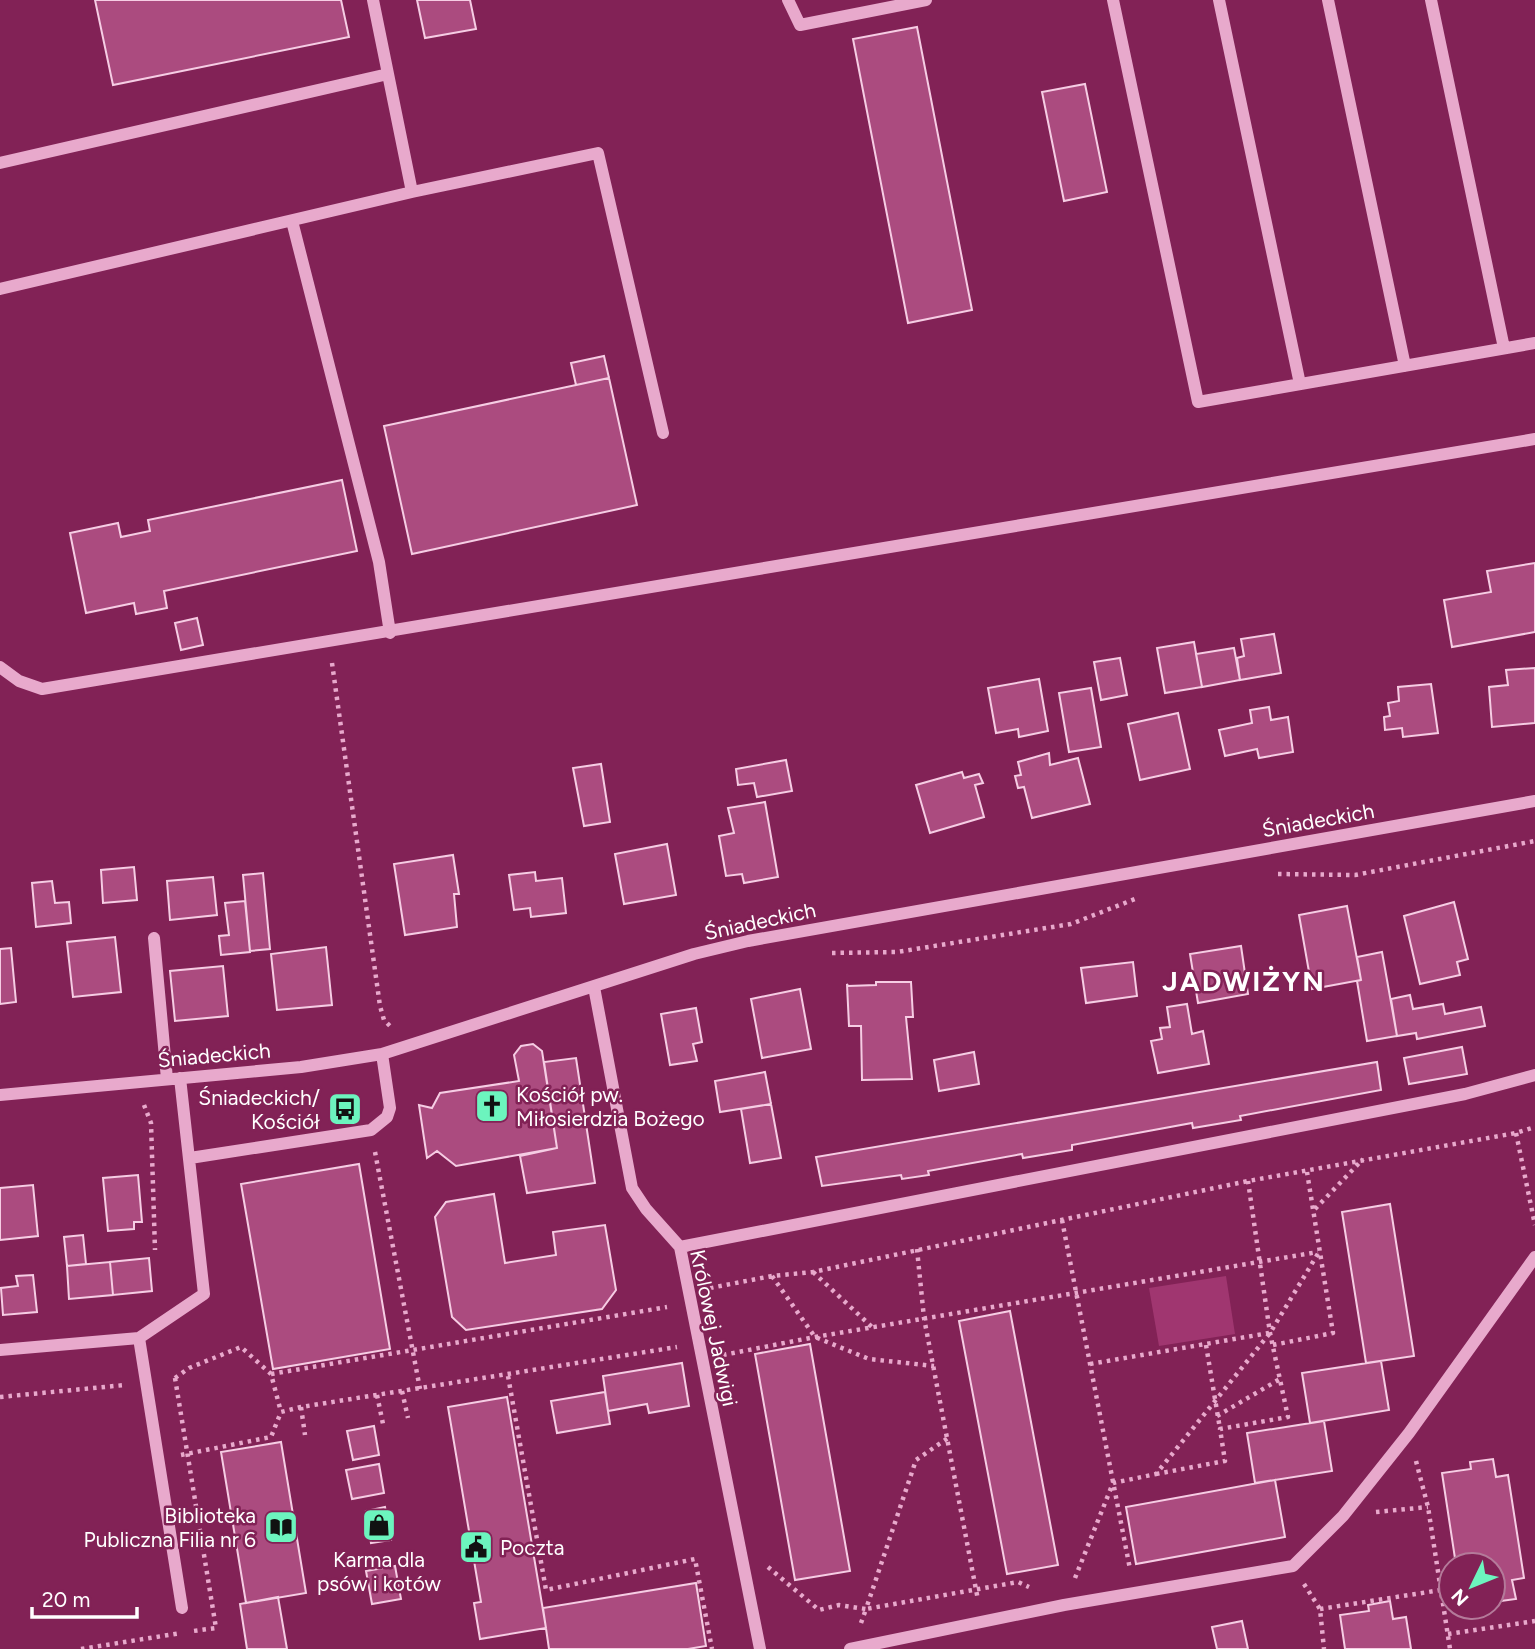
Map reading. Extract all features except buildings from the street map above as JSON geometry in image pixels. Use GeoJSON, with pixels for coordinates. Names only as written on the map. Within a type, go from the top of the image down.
{"type":"FeatureCollection","features":[{"type":"Feature","properties":{"kind":"street"},"geometry":{"type":"LineString","coordinates":[[373,0],[412,192]]}},
{"type":"Feature","properties":{"kind":"street"},"geometry":{"type":"LineString","coordinates":[[788,0],[800,25],[926,0]]}},
{"type":"Feature","properties":{"kind":"street"},"geometry":{"type":"LineString","coordinates":[[1113,0],[1198,402],[1535,343]]}},
{"type":"Feature","properties":{"kind":"street"},"geometry":{"type":"LineString","coordinates":[[1219,0],[1300,384]]}},
{"type":"Feature","properties":{"kind":"street"},"geometry":{"type":"LineString","coordinates":[[1328,0],[1405,366]]}},
{"type":"Feature","properties":{"kind":"street"},"geometry":{"type":"LineString","coordinates":[[1431,0],[1504,348]]}},
{"type":"Feature","properties":{"kind":"street"},"geometry":{"type":"LineString","coordinates":[[0,163],[388,74]]}},
{"type":"Feature","properties":{"kind":"street"},"geometry":{"type":"LineString","coordinates":[[0,289],[412,192],[598,153],[663,433]]}},
{"type":"Feature","properties":{"kind":"street"},"geometry":{"type":"LineString","coordinates":[[292,221],[379,562],[390,633]]}},
{"type":"Feature","properties":{"kind":"street"},"geometry":{"type":"LineString","coordinates":[[0,667],[19,681],[42,689],[390,633],[1535,439]]}},
{"type":"Feature","properties":{"kind":"street","name":"Śniadeckich"},"geometry":{"type":"LineString","coordinates":[[0,1095],[301,1067],[382,1054],[694,954],[748,941],[1535,801]]}},
{"type":"Feature","properties":{"kind":"street"},"geometry":{"type":"LineString","coordinates":[[0,1350],[139,1338],[204,1294],[190,1157],[174,1079],[154,938]]}},
{"type":"Feature","properties":{"kind":"street","name":"Królowej Jadwigi"},"geometry":{"type":"LineString","coordinates":[[594,987],[632,1188],[646,1209],[680,1247],[760,1649]]}},
{"type":"Feature","properties":{"kind":"street"},"geometry":{"type":"LineString","coordinates":[[190,1157],[371,1130],[387,1117],[390,1108],[382,1054]]}},
{"type":"Feature","properties":{"kind":"street"},"geometry":{"type":"LineString","coordinates":[[680,1247],[1465,1094],[1535,1076]]}},
{"type":"Feature","properties":{"kind":"street"},"geometry":{"type":"LineString","coordinates":[[851,1649],[1064,1605],[1293,1566],[1343,1516],[1409,1433],[1535,1257]]}},
{"type":"Feature","properties":{"kind":"street"},"geometry":{"type":"LineString","coordinates":[[139,1338],[182,1608]]}},
{"type":"Feature","properties":{"kind":"path"},"geometry":{"type":"LineString","coordinates":[[329,642],[380,1006],[387,1024],[396,1028],[401,1049]]}},
{"type":"Feature","properties":{"kind":"path"},"geometry":{"type":"LineString","coordinates":[[1276,874],[1354,874],[1535,841]]}},
{"type":"Feature","properties":{"kind":"path"},"geometry":{"type":"LineString","coordinates":[[819,953],[897,952],[1070,924],[1144,895]]}},
{"type":"Feature","properties":{"kind":"path"},"geometry":{"type":"LineString","coordinates":[[135,1099],[143,1103],[151,1123],[155,1250]]}},
{"type":"Feature","properties":{"kind":"path"},"geometry":{"type":"LineString","coordinates":[[271,1374],[676,1305],[708,1288],[772,1276],[813,1272],[1248,1181],[1307,1172],[1364,1158],[1516,1133],[1535,1127]]}},
{"type":"Feature","properties":{"kind":"path"},"geometry":{"type":"LineString","coordinates":[[371,1130],[420,1389]]}},
{"type":"Feature","properties":{"kind":"path"},"geometry":{"type":"LineString","coordinates":[[1516,1133],[1535,1225]]}},
{"type":"Feature","properties":{"kind":"path"},"geometry":{"type":"LineString","coordinates":[[1315,1209],[1364,1158]]}},
{"type":"Feature","properties":{"kind":"path"},"geometry":{"type":"LineString","coordinates":[[1273,1345],[1333,1334],[1307,1172]]}},
{"type":"Feature","properties":{"kind":"path"},"geometry":{"type":"LineString","coordinates":[[1220,1429],[1288,1417],[1270,1333],[1248,1181]]}},
{"type":"Feature","properties":{"kind":"path"},"geometry":{"type":"LineString","coordinates":[[1062,1220],[1135,1592]]}},
{"type":"Feature","properties":{"kind":"path"},"geometry":{"type":"LineString","coordinates":[[916,1249],[924,1318],[982,1622]]}},
{"type":"Feature","properties":{"kind":"path"},"geometry":{"type":"LineString","coordinates":[[702,1360],[815,1337],[1319,1252]]}},
{"type":"Feature","properties":{"kind":"path"},"geometry":{"type":"LineString","coordinates":[[1156,1474],[1270,1333],[1319,1252]]}},
{"type":"Feature","properties":{"kind":"path"},"geometry":{"type":"LineString","coordinates":[[813,1272],[872,1328]]}},
{"type":"Feature","properties":{"kind":"path"},"geometry":{"type":"LineString","coordinates":[[772,1276],[815,1337],[869,1359],[934,1366]]}},
{"type":"Feature","properties":{"kind":"path"},"geometry":{"type":"LineString","coordinates":[[1090,1364],[1270,1333]]}},
{"type":"Feature","properties":{"kind":"path"},"geometry":{"type":"LineString","coordinates":[[160,1461],[189,1452],[271,1437],[281,1412],[301,1407],[508,1376],[699,1343]]}},
{"type":"Feature","properties":{"kind":"path"},"geometry":{"type":"LineString","coordinates":[[1113,1483],[1226,1461],[1206,1345]]}},
{"type":"Feature","properties":{"kind":"path"},"geometry":{"type":"LineString","coordinates":[[508,1376],[546,1590],[695,1559],[712,1649]]}},
{"type":"Feature","properties":{"kind":"path"},"geometry":{"type":"LineString","coordinates":[[175,1378],[175,1394],[189,1452]]}},
{"type":"Feature","properties":{"kind":"path"},"geometry":{"type":"LineString","coordinates":[[1217,1416],[1280,1379]]}},
{"type":"Feature","properties":{"kind":"path"},"geometry":{"type":"LineString","coordinates":[[402,1391],[408,1418]]}},
{"type":"Feature","properties":{"kind":"path"},"geometry":{"type":"LineString","coordinates":[[377,1395],[383,1424]]}},
{"type":"Feature","properties":{"kind":"path"},"geometry":{"type":"LineString","coordinates":[[301,1407],[305,1435]]}},
{"type":"Feature","properties":{"kind":"path"},"geometry":{"type":"LineString","coordinates":[[1409,1433],[1428,1507],[1437,1564]]}},
{"type":"Feature","properties":{"kind":"path"},"geometry":{"type":"LineString","coordinates":[[851,1649],[916,1460],[948,1438]]}},
{"type":"Feature","properties":{"kind":"path"},"geometry":{"type":"LineString","coordinates":[[738,1542],[819,1609],[839,1605],[866,1609],[1018,1582],[1064,1605],[1113,1483]]}},
{"type":"Feature","properties":{"kind":"path"},"geometry":{"type":"LineString","coordinates":[[1343,1516],[1428,1507]]}},
{"type":"Feature","properties":{"kind":"path"},"geometry":{"type":"LineString","coordinates":[[1293,1566],[1320,1609],[1324,1649]]}},
{"type":"Feature","properties":{"kind":"path"},"geometry":{"type":"LineString","coordinates":[[1320,1609],[1437,1591]]}},
{"type":"Feature","properties":{"kind":"path"},"geometry":{"type":"LineString","coordinates":[[1446,1621],[1450,1649]]}},
{"type":"Feature","properties":{"kind":"path"},"geometry":{"type":"LineString","coordinates":[[1448,1634],[1535,1621]]}},
{"type":"Feature","properties":{"kind":"shaded area"},"geometry":{"type":"Polygon","coordinates":[[[1226,1276],[1235,1334],[1159,1346],[1149,1288],[1226,1276]]]}},
{"type":"Feature","properties":{"kind":"place","name":"Kościół pw. Miłosierdzia Bożego"},"geometry":{"type":"Point","coordinates":[492,1106]}},
{"type":"Feature","properties":{"kind":"place","name":"Śniadeckich/ Kościół"},"geometry":{"type":"Point","coordinates":[345,1109]}},
{"type":"Feature","properties":{"kind":"place","name":"Karma dla psów i kotów"},"geometry":{"type":"Point","coordinates":[379,1525]}},
{"type":"Feature","properties":{"kind":"place","name":"Biblioteka Publiczna Filia nr 6"},"geometry":{"type":"Point","coordinates":[281,1527]}},
{"type":"Feature","properties":{"kind":"place","name":"Poczta"},"geometry":{"type":"Point","coordinates":[476,1547]}},
{"type":"Feature","properties":{"kind":"district","name":"JADWIŻYN"},"geometry":{"type":"Point","coordinates":[1244,981]}}]}
